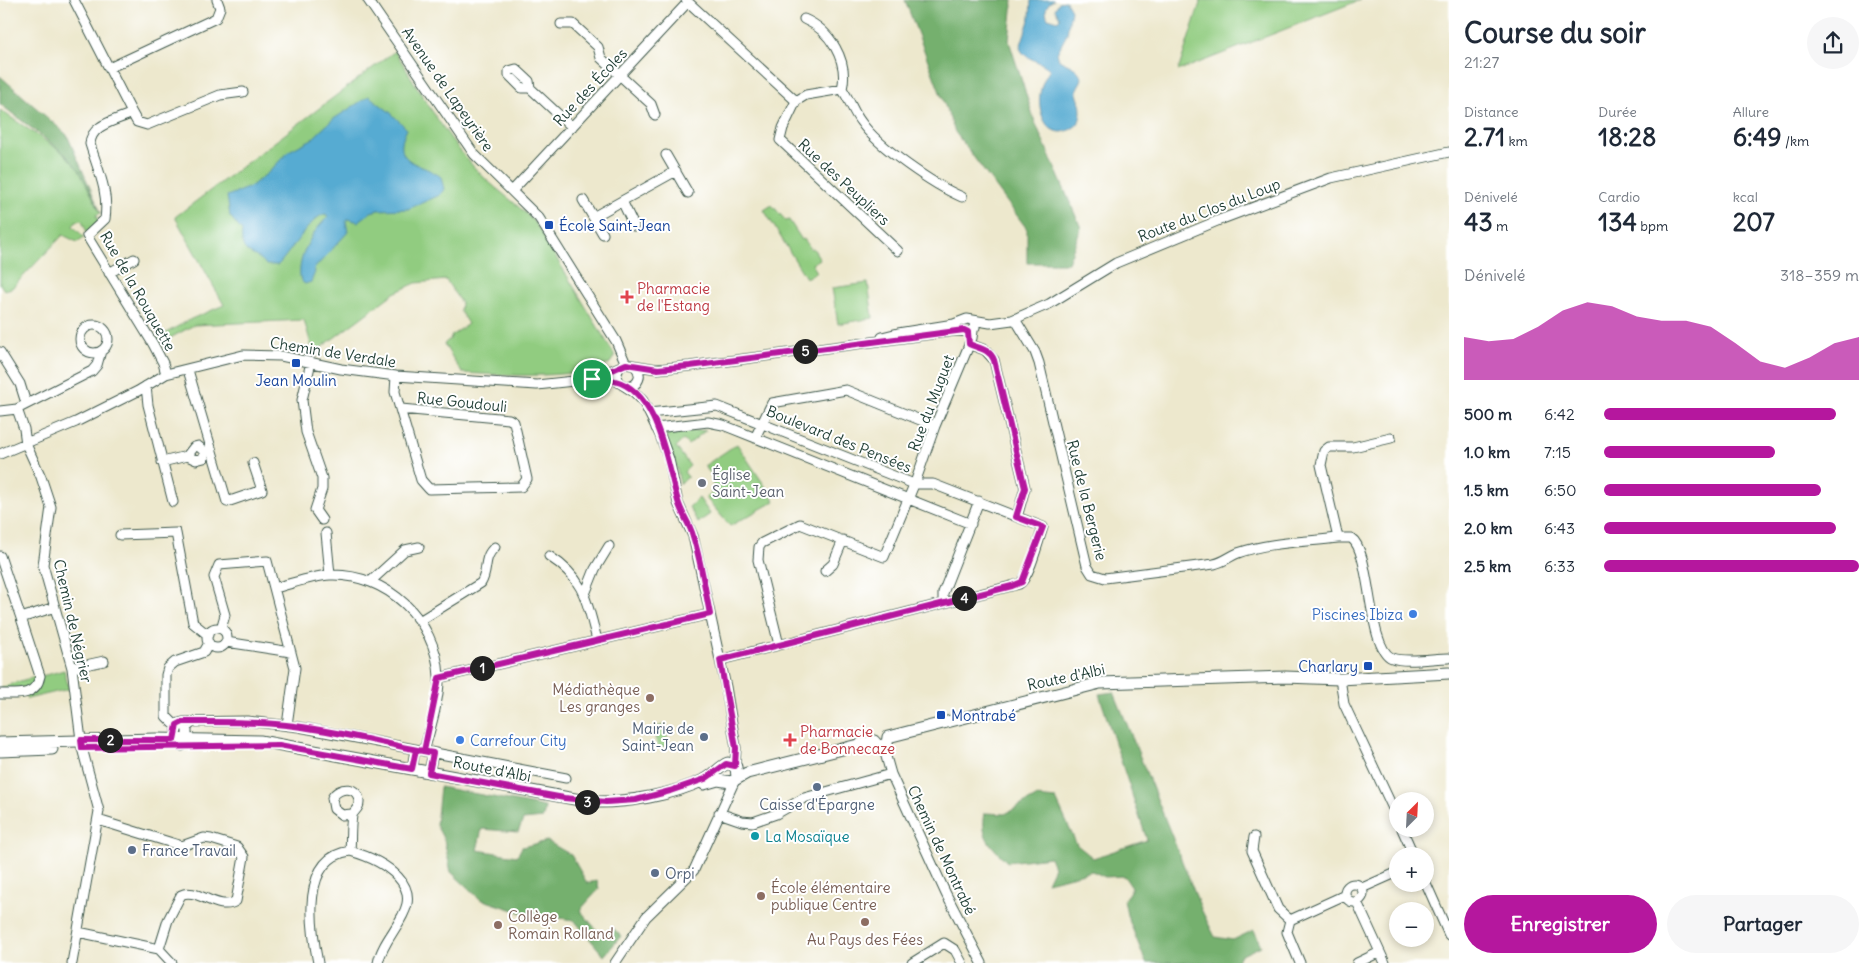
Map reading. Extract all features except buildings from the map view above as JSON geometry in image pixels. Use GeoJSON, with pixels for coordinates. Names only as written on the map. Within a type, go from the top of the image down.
{"type":"FeatureCollection","features":[{"type":"Feature","properties":{"kind":"main road","name":"Route d'Albi"},"geometry":{"type":"LineString","coordinates":[[1286,677],[1327,671],[1449,672]]}},
{"type":"Feature","properties":{"kind":"main road","name":"Route d'Albi"},"geometry":{"type":"LineString","coordinates":[[730,773],[745,768],[882,741],[1100,683],[1286,677],[1340,679],[1449,672]]}},
{"type":"Feature","properties":{"kind":"main road"},"geometry":{"type":"LineString","coordinates":[[1423,675],[1449,678]]}},
{"type":"Feature","properties":{"kind":"main road","name":"Route d'Albi"},"geometry":{"type":"LineString","coordinates":[[0,743],[181,742],[279,745],[591,802],[636,800],[705,779],[784,763],[825,752]]}},
{"type":"Feature","properties":{"kind":"main road","name":"Route d'Albi"},"geometry":{"type":"LineString","coordinates":[[0,751],[81,744]]}},
{"type":"Feature","properties":{"kind":"street"},"geometry":{"type":"LineString","coordinates":[[74,0],[137,122],[147,125],[220,95],[243,92]]}},
{"type":"Feature","properties":{"kind":"street"},"geometry":{"type":"LineString","coordinates":[[109,68],[216,18],[220,8],[217,0]]}},
{"type":"Feature","properties":{"kind":"street","name":"Avenue de Lapeyrière"},"geometry":{"type":"LineString","coordinates":[[368,0],[474,154],[539,218],[616,341],[627,366]]}},
{"type":"Feature","properties":{"kind":"street"},"geometry":{"type":"LineString","coordinates":[[687,1],[796,101],[806,95],[842,89]]}},
{"type":"Feature","properties":{"kind":"street","name":"Rue des Écoles"},"geometry":{"type":"LineString","coordinates":[[512,191],[620,76],[687,1]]}},
{"type":"Feature","properties":{"kind":"street"},"geometry":{"type":"LineString","coordinates":[[804,19],[816,24],[838,52],[846,77],[842,89]]}},
{"type":"Feature","properties":{"kind":"street"},"geometry":{"type":"LineString","coordinates":[[561,24],[573,24],[598,47],[601,58],[652,104],[654,115]]}},
{"type":"Feature","properties":{"kind":"street"},"geometry":{"type":"LineString","coordinates":[[530,88],[572,127]]}},
{"type":"Feature","properties":{"kind":"street"},"geometry":{"type":"LineString","coordinates":[[842,89],[869,133],[947,191],[962,197]]}},
{"type":"Feature","properties":{"kind":"street","name":"Rue des Peupliers"},"geometry":{"type":"LineString","coordinates":[[796,101],[783,128],[780,140],[898,251]]}},
{"type":"Feature","properties":{"kind":"street","name":"Rue de la Rouquette"},"geometry":{"type":"LineString","coordinates":[[132,113],[96,129],[90,138],[90,144],[106,194],[107,206],[105,219],[87,236],[157,350],[166,374]]}},
{"type":"Feature","properties":{"kind":"street","name":"Route du Clos du Loup"},"geometry":{"type":"LineString","coordinates":[[658,369],[969,329],[1013,319],[1049,304],[1097,273],[1134,254],[1274,199],[1331,178],[1449,152]]}},
{"type":"Feature","properties":{"kind":"street"},"geometry":{"type":"LineString","coordinates":[[666,155],[688,193]]}},
{"type":"Feature","properties":{"kind":"street"},"geometry":{"type":"LineString","coordinates":[[594,216],[676,171]]}},
{"type":"Feature","properties":{"kind":"street"},"geometry":{"type":"LineString","coordinates":[[583,200],[603,234]]}},
{"type":"Feature","properties":{"kind":"street"},"geometry":{"type":"LineString","coordinates":[[622,201],[634,226]]}},
{"type":"Feature","properties":{"kind":"street"},"geometry":{"type":"LineString","coordinates":[[109,273],[134,259]]}},
{"type":"Feature","properties":{"kind":"street","name":"Rue de la Bergerie"},"geometry":{"type":"LineString","coordinates":[[1013,319],[1035,352],[1039,363],[1087,566],[1092,574],[1105,578],[1214,564],[1226,561],[1237,553],[1258,548],[1351,538],[1359,546],[1368,596],[1381,646],[1386,654],[1398,659],[1449,658]]}},
{"type":"Feature","properties":{"kind":"street","name":"Route du Clos du Loup"},"geometry":{"type":"LineString","coordinates":[[973,320],[990,323]]}},
{"type":"Feature","properties":{"kind":"street","name":"Rue du Muguet"},"geometry":{"type":"LineString","coordinates":[[843,540],[884,557],[969,344],[969,329],[976,325],[973,320]]}},
{"type":"Feature","properties":{"kind":"street"},"geometry":{"type":"LineString","coordinates":[[969,344],[985,350],[992,355],[994,360],[1025,488],[1016,517]]}},
{"type":"Feature","properties":{"kind":"street"},"geometry":{"type":"LineString","coordinates":[[0,411],[17,409],[92,371],[97,365],[101,351]]}},
{"type":"Feature","properties":{"kind":"street"},"geometry":{"type":"LineString","coordinates":[[0,352],[20,384],[26,403]]}},
{"type":"Feature","properties":{"kind":"street","name":"Chemin de Verdale"},"geometry":{"type":"LineString","coordinates":[[0,454],[76,422],[166,374],[243,355],[270,355],[396,376],[537,385],[592,379],[618,382]]}},
{"type":"Feature","properties":{"kind":"street"},"geometry":{"type":"LineString","coordinates":[[311,362],[302,400],[306,432],[322,478],[322,489],[315,510],[322,520]]}},
{"type":"Feature","properties":{"kind":"street"},"geometry":{"type":"LineString","coordinates":[[615,963],[646,917],[694,870],[724,802],[730,773],[734,736],[720,660],[693,536],[678,503],[669,459],[643,402],[627,387],[618,382],[617,373],[627,366],[658,369]]}},
{"type":"Feature","properties":{"kind":"street"},"geometry":{"type":"LineString","coordinates":[[627,366],[639,372],[643,402]]}},
{"type":"Feature","properties":{"kind":"street","name":"Chemin de Verdale"},"geometry":{"type":"LineString","coordinates":[[592,379],[627,366]]}},
{"type":"Feature","properties":{"kind":"street"},"geometry":{"type":"LineString","coordinates":[[627,387],[632,386],[639,379],[658,369]]}},
{"type":"Feature","properties":{"kind":"street"},"geometry":{"type":"LineString","coordinates":[[188,370],[227,502],[262,490],[253,463]]}},
{"type":"Feature","properties":{"kind":"street","name":"Rue Goudouli"},"geometry":{"type":"LineString","coordinates":[[396,376],[395,392],[421,480],[429,489],[521,487],[527,479],[514,422],[509,419],[401,409]]}},
{"type":"Feature","properties":{"kind":"street"},"geometry":{"type":"LineString","coordinates":[[146,386],[172,502]]}},
{"type":"Feature","properties":{"kind":"street"},"geometry":{"type":"LineString","coordinates":[[755,438],[768,408],[777,401],[840,390],[855,393],[935,426]]}},
{"type":"Feature","properties":{"kind":"street","name":"Boulevard des Pensées"},"geometry":{"type":"LineString","coordinates":[[649,413],[717,406],[914,484],[933,484],[1043,527],[1022,582],[943,603]]}},
{"type":"Feature","properties":{"kind":"street","name":"Chemin de Négrier"},"geometry":{"type":"LineString","coordinates":[[17,409],[24,428],[26,444],[41,477],[51,507],[51,521],[44,549],[43,565],[72,668],[81,744],[98,802],[98,820],[72,963]]}},
{"type":"Feature","properties":{"kind":"street","name":"Boulevard des Pensées"},"geometry":{"type":"LineString","coordinates":[[656,428],[708,422],[723,425],[970,524]]}},
{"type":"Feature","properties":{"kind":"street"},"geometry":{"type":"LineString","coordinates":[[1338,538],[1321,465],[1321,457],[1324,451],[1329,447],[1353,447],[1391,438]]}},
{"type":"Feature","properties":{"kind":"street"},"geometry":{"type":"LineString","coordinates":[[162,462],[187,456]]}},
{"type":"Feature","properties":{"kind":"street"},"geometry":{"type":"LineString","coordinates":[[720,660],[943,603],[943,593],[979,501]]}},
{"type":"Feature","properties":{"kind":"street"},"geometry":{"type":"LineString","coordinates":[[780,645],[758,560],[759,547],[762,543],[800,524],[843,540],[833,564],[824,571]]}},
{"type":"Feature","properties":{"kind":"street"},"geometry":{"type":"LineString","coordinates":[[120,535],[176,533],[193,623],[218,648],[226,642],[291,652]]}},
{"type":"Feature","properties":{"kind":"street"},"geometry":{"type":"LineString","coordinates":[[326,533],[330,575]]}},
{"type":"Feature","properties":{"kind":"street"},"geometry":{"type":"LineString","coordinates":[[585,594],[595,569],[609,546]]}},
{"type":"Feature","properties":{"kind":"street"},"geometry":{"type":"LineString","coordinates":[[371,581],[405,550],[419,547]]}},
{"type":"Feature","properties":{"kind":"street"},"geometry":{"type":"LineString","coordinates":[[421,620],[481,583],[486,575],[485,560],[487,553],[494,547]]}},
{"type":"Feature","properties":{"kind":"street"},"geometry":{"type":"LineString","coordinates":[[0,556],[40,676],[38,685],[32,691],[0,694]]}},
{"type":"Feature","properties":{"kind":"street"},"geometry":{"type":"LineString","coordinates":[[549,556],[564,567],[585,594],[597,640]]}},
{"type":"Feature","properties":{"kind":"street"},"geometry":{"type":"LineString","coordinates":[[221,629],[224,615],[214,577],[219,565],[267,561],[291,652],[295,675],[287,725]]}},
{"type":"Feature","properties":{"kind":"street"},"geometry":{"type":"LineString","coordinates":[[274,588],[330,575],[371,581],[399,598],[421,620],[433,648],[439,678],[424,751],[412,769]]}},
{"type":"Feature","properties":{"kind":"street"},"geometry":{"type":"LineString","coordinates":[[21,618],[55,607]]}},
{"type":"Feature","properties":{"kind":"street"},"geometry":{"type":"LineString","coordinates":[[439,678],[710,614]]}},
{"type":"Feature","properties":{"kind":"street"},"geometry":{"type":"LineString","coordinates":[[181,742],[177,725],[166,716],[166,675],[168,668],[175,662],[204,652],[212,630],[221,629]]}},
{"type":"Feature","properties":{"kind":"street"},"geometry":{"type":"LineString","coordinates":[[221,629],[226,634],[226,642]]}},
{"type":"Feature","properties":{"kind":"street"},"geometry":{"type":"LineString","coordinates":[[72,668],[104,661]]}},
{"type":"Feature","properties":{"kind":"street"},"geometry":{"type":"LineString","coordinates":[[1340,679],[1344,704],[1389,800]]}},
{"type":"Feature","properties":{"kind":"street"},"geometry":{"type":"LineString","coordinates":[[177,725],[247,721],[287,725],[566,778]]}},
{"type":"Feature","properties":{"kind":"street"},"geometry":{"type":"LineString","coordinates":[[181,742],[190,725]]}},
{"type":"Feature","properties":{"kind":"street","name":"Chemin de Montrabé"},"geometry":{"type":"LineString","coordinates":[[882,741],[891,774],[946,894],[982,963]]}},
{"type":"Feature","properties":{"kind":"street"},"geometry":{"type":"LineString","coordinates":[[424,751],[429,773]]}},
{"type":"Feature","properties":{"kind":"street"},"geometry":{"type":"LineString","coordinates":[[719,813],[742,821],[753,822],[776,814],[804,798],[891,774]]}},
{"type":"Feature","properties":{"kind":"street"},"geometry":{"type":"LineString","coordinates":[[350,851],[352,814]]}},
{"type":"Feature","properties":{"kind":"street"},"geometry":{"type":"LineString","coordinates":[[98,820],[182,846],[204,838],[211,839],[237,847],[244,857],[236,902],[222,905],[189,893],[181,895],[168,920],[159,948]]}},
{"type":"Feature","properties":{"kind":"street"},"geometry":{"type":"LineString","coordinates":[[1254,836],[1252,851],[1278,909],[1290,920]]}},
{"type":"Feature","properties":{"kind":"street"},"geometry":{"type":"LineString","coordinates":[[318,963],[311,917],[315,885],[324,864],[336,855],[350,851],[373,859],[383,865],[404,884],[409,896],[405,912],[383,947],[378,963]]}},
{"type":"Feature","properties":{"kind":"street"},"geometry":{"type":"LineString","coordinates":[[1362,888],[1389,876]]}},
{"type":"Feature","properties":{"kind":"street"},"geometry":{"type":"LineString","coordinates":[[1300,963],[1287,932],[1290,920],[1345,895],[1349,886],[1354,884],[1362,888]]}},
{"type":"Feature","properties":{"kind":"street"},"geometry":{"type":"LineString","coordinates":[[1357,902],[1363,894],[1362,888]]}},
{"type":"Feature","properties":{"kind":"street"},"geometry":{"type":"LineString","coordinates":[[1430,892],[1449,935]]}},
{"type":"Feature","properties":{"kind":"street"},"geometry":{"type":"LineString","coordinates":[[1345,895],[1352,902],[1357,902]]}},
{"type":"Feature","properties":{"kind":"street"},"geometry":{"type":"LineString","coordinates":[[1357,902],[1385,963]]}},
{"type":"Feature","properties":{"kind":"street"},"geometry":{"type":"LineString","coordinates":[[78,932],[159,948],[172,963]]}},
{"type":"Feature","properties":{"kind":"street"},"geometry":{"type":"LineString","coordinates":[[912,963],[944,943],[955,950],[962,963]]}},
{"type":"Feature","properties":{"kind":"street"},"geometry":{"type":"LineString","coordinates":[[1357,963],[1380,952]]}},
{"type":"Feature","properties":{"kind":"green space"},"geometry":{"type":"Polygon","coordinates":[[[905,0],[1013,0],[1009,41],[1035,122],[1081,228],[1068,263],[1027,263],[1027,229],[955,132],[905,0]]]}},
{"type":"Feature","properties":{"kind":"green space"},"geometry":{"type":"Polygon","coordinates":[[[1201,0],[1360,0],[1178,71],[1201,0]]]}},
{"type":"Feature","properties":{"kind":"green space"},"geometry":{"type":"Polygon","coordinates":[[[395,51],[462,153],[488,182],[521,208],[536,224],[614,354],[610,363],[579,372],[559,374],[462,373],[444,344],[451,336],[468,324],[460,311],[461,303],[446,280],[416,283],[394,293],[322,347],[319,356],[314,355],[304,320],[194,325],[161,343],[157,338],[191,319],[224,305],[175,217],[395,51]]]}},
{"type":"Feature","properties":{"kind":"green space"},"geometry":{"type":"Polygon","coordinates":[[[0,76],[67,135],[101,213],[79,170],[65,154],[0,104],[0,76]]]}},
{"type":"Feature","properties":{"kind":"green space"},"geometry":{"type":"Polygon","coordinates":[[[0,110],[65,154],[79,170],[101,213],[96,215],[99,222],[87,233],[82,220],[76,221],[73,226],[84,237],[77,242],[63,235],[12,288],[4,290],[0,284],[0,110]]]}},
{"type":"Feature","properties":{"kind":"green space"},"geometry":{"type":"Polygon","coordinates":[[[772,205],[786,221],[789,220],[802,240],[804,239],[811,249],[813,248],[820,259],[812,264],[817,272],[806,278],[764,210],[772,205]]]}},
{"type":"Feature","properties":{"kind":"green space"},"geometry":{"type":"Polygon","coordinates":[[[868,283],[873,318],[838,324],[832,288],[868,283]]]}},
{"type":"Feature","properties":{"kind":"green space"},"geometry":{"type":"Polygon","coordinates":[[[706,430],[688,445],[683,440],[676,447],[690,466],[684,472],[688,477],[680,484],[677,469],[665,436],[666,433],[706,430]]]}},
{"type":"Feature","properties":{"kind":"green space"},"geometry":{"type":"Polygon","coordinates":[[[737,444],[775,501],[730,526],[706,498],[714,490],[712,481],[715,478],[704,466],[737,444]]]}},
{"type":"Feature","properties":{"kind":"green space"},"geometry":{"type":"Polygon","coordinates":[[[699,498],[710,514],[698,523],[689,507],[699,498]]]}},
{"type":"Feature","properties":{"kind":"green space"},"geometry":{"type":"Polygon","coordinates":[[[64,670],[69,689],[27,699],[23,688],[0,689],[15,682],[64,670]]]}},
{"type":"Feature","properties":{"kind":"green space"},"geometry":{"type":"Polygon","coordinates":[[[1114,692],[1202,911],[1215,937],[1233,940],[1254,930],[1261,946],[1240,956],[1237,963],[1146,963],[1127,915],[1124,900],[1132,888],[1124,876],[1105,877],[1092,871],[1047,882],[1054,867],[1050,857],[1007,862],[988,840],[984,829],[985,813],[1005,814],[1036,797],[1056,799],[1077,845],[1093,858],[1147,840],[1099,694],[1114,692]]]}},
{"type":"Feature","properties":{"kind":"green space"},"geometry":{"type":"Polygon","coordinates":[[[664,725],[669,745],[658,748],[653,728],[664,725]]]}},
{"type":"Feature","properties":{"kind":"green space"},"geometry":{"type":"Polygon","coordinates":[[[440,787],[545,807],[543,818],[523,820],[518,832],[482,829],[477,850],[517,856],[522,847],[547,841],[571,855],[587,883],[597,881],[599,889],[580,910],[600,934],[613,928],[621,936],[604,956],[574,920],[523,913],[480,899],[451,872],[444,840],[436,825],[440,787]]]}},
{"type":"Feature","properties":{"kind":"water"},"geometry":{"type":"Polygon","coordinates":[[[1031,0],[1054,0],[1049,3],[1046,12],[1048,18],[1058,21],[1060,18],[1055,9],[1059,2],[1066,1],[1071,10],[1067,34],[1057,53],[1059,60],[1075,69],[1082,78],[1077,88],[1081,112],[1078,124],[1067,131],[1057,132],[1049,127],[1043,119],[1040,108],[1040,95],[1043,82],[1050,70],[1043,64],[1026,56],[1020,48],[1030,17],[1031,0]]]}},
{"type":"Feature","properties":{"kind":"water"},"geometry":{"type":"Polygon","coordinates":[[[369,96],[391,113],[407,129],[402,150],[405,156],[410,161],[441,177],[444,189],[440,195],[408,209],[378,210],[371,212],[358,222],[349,219],[346,221],[348,232],[314,269],[315,272],[311,282],[305,284],[301,281],[300,265],[311,238],[328,217],[326,214],[315,220],[308,227],[278,265],[266,265],[243,246],[242,231],[230,216],[227,196],[250,187],[269,172],[289,151],[312,139],[332,120],[369,96]]]}},
{"type":"Feature","properties":{"kind":"place","name":"École Saint-Jean"},"geometry":{"type":"Point","coordinates":[549,225]}},
{"type":"Feature","properties":{"kind":"place","name":"Pharmacie de l'Estang"},"geometry":{"type":"Point","coordinates":[627,297]}},
{"type":"Feature","properties":{"kind":"place","name":"Jean Moulin"},"geometry":{"type":"Point","coordinates":[296,363]}},
{"type":"Feature","properties":{"kind":"place","name":"Église Saint-Jean"},"geometry":{"type":"Point","coordinates":[702,483]}},
{"type":"Feature","properties":{"kind":"place","name":"Piscines Ibiza"},"geometry":{"type":"Point","coordinates":[1413,614]}},
{"type":"Feature","properties":{"kind":"place","name":"Charlary"},"geometry":{"type":"Point","coordinates":[1368,666]}},
{"type":"Feature","properties":{"kind":"place","name":"Médiathèque Les granges"},"geometry":{"type":"Point","coordinates":[650,698]}},
{"type":"Feature","properties":{"kind":"place","name":"Montrabé"},"geometry":{"type":"Point","coordinates":[941,715]}},
{"type":"Feature","properties":{"kind":"place","name":"Mairie de Saint-Jean"},"geometry":{"type":"Point","coordinates":[704,737]}},
{"type":"Feature","properties":{"kind":"place","name":"Carrefour City"},"geometry":{"type":"Point","coordinates":[460,740]}},
{"type":"Feature","properties":{"kind":"place","name":"Pharmacie de Bonnecaze"},"geometry":{"type":"Point","coordinates":[790,740]}},
{"type":"Feature","properties":{"kind":"place","name":"Caisse d'Épargne"},"geometry":{"type":"Point","coordinates":[817,787]}},
{"type":"Feature","properties":{"kind":"place","name":"La Mosaïque"},"geometry":{"type":"Point","coordinates":[755,836]}},
{"type":"Feature","properties":{"kind":"place","name":"France Travail"},"geometry":{"type":"Point","coordinates":[132,850]}},
{"type":"Feature","properties":{"kind":"place","name":"Orpi"},"geometry":{"type":"Point","coordinates":[655,873]}},
{"type":"Feature","properties":{"kind":"place","name":"École élémentaire publique Centre"},"geometry":{"type":"Point","coordinates":[761,896]}},
{"type":"Feature","properties":{"kind":"place","name":"Au Pays des Fées"},"geometry":{"type":"Point","coordinates":[865,922]}},
{"type":"Feature","properties":{"kind":"place","name":"Collège Romain Rolland"},"geometry":{"type":"Point","coordinates":[498,925]}},
{"type":"Feature","properties":{"kind":"route"},"geometry":{"type":"LineString","coordinates":[[592,379],[614,380],[635,393],[643,402],[660,434],[669,459],[678,503],[688,521],[693,536],[710,614],[439,678],[426,746],[424,751],[416,750],[412,769],[279,745],[82,748],[81,740],[174,740],[177,725],[183,722],[247,721],[299,727],[416,750],[433,753],[429,773],[591,802],[636,800],[705,779],[723,765],[730,763],[735,766],[736,748],[720,660],[1012,586],[1022,582],[1027,573],[1043,527],[1016,517],[1025,488],[994,360],[992,355],[985,350],[969,344],[968,332],[964,330],[690,366],[658,369],[623,364],[619,368],[592,379]]}}]}
